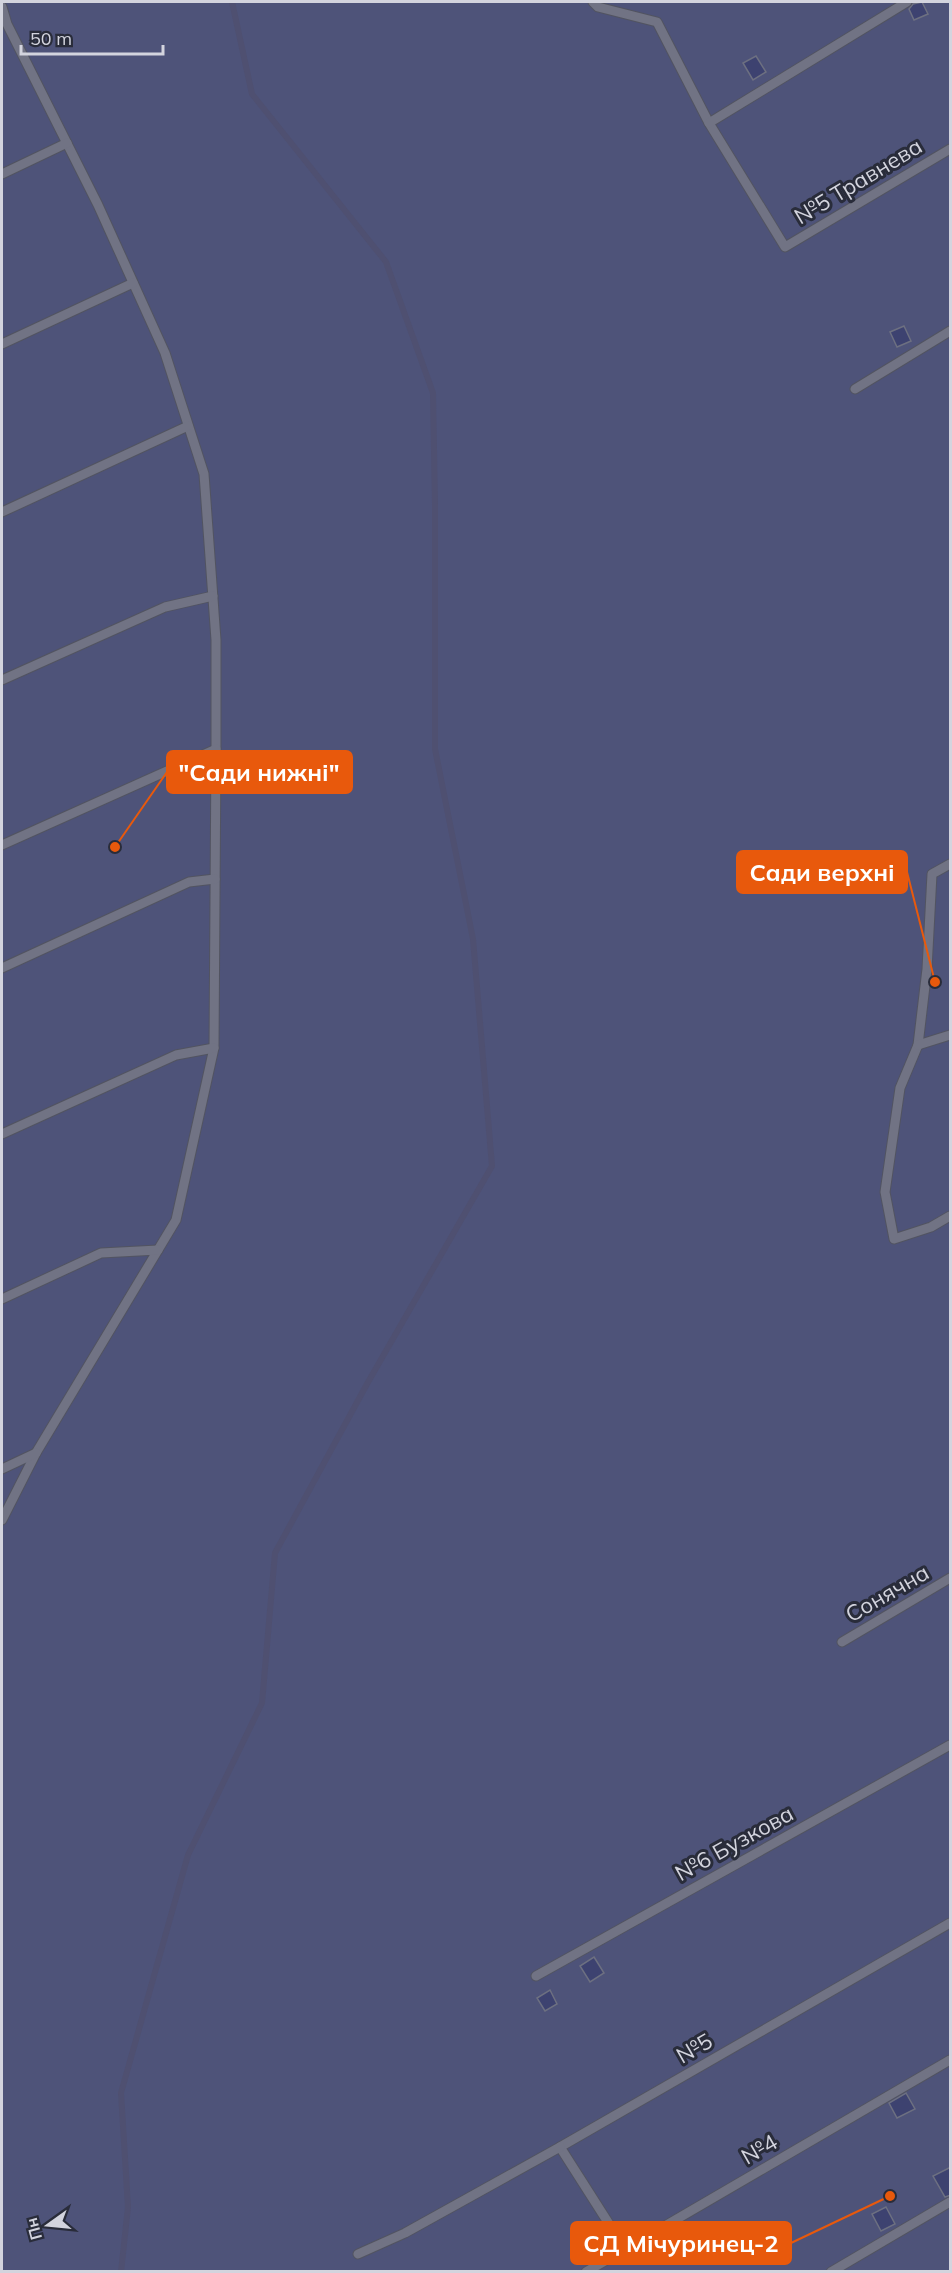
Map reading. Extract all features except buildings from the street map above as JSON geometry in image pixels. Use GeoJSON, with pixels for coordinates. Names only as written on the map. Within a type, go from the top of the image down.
{"type":"FeatureCollection","features":[{"type":"Feature","properties":{"kind":"lane"},"geometry":{"type":"LineString","coordinates":[[593,2],[598,7],[657,22],[710,123],[908,2]]}},
{"type":"Feature","properties":{"kind":"lane"},"geometry":{"type":"LineString","coordinates":[[2,9],[7,24],[98,205],[165,353],[204,474],[216,640],[214,1048],[176,1221],[36,1453],[2,1520]]}},
{"type":"Feature","properties":{"kind":"lane","name":"№5 Травнева"},"geometry":{"type":"LineString","coordinates":[[710,123],[785,247],[951,149]]}},
{"type":"Feature","properties":{"kind":"lane"},"geometry":{"type":"LineString","coordinates":[[2,174],[67,143]]}},
{"type":"Feature","properties":{"kind":"lane"},"geometry":{"type":"LineString","coordinates":[[2,344],[133,283]]}},
{"type":"Feature","properties":{"kind":"lane"},"geometry":{"type":"LineString","coordinates":[[855,389],[951,331]]}},
{"type":"Feature","properties":{"kind":"lane"},"geometry":{"type":"LineString","coordinates":[[2,512],[188,426]]}},
{"type":"Feature","properties":{"kind":"lane"},"geometry":{"type":"LineString","coordinates":[[2,680],[165,607],[213,596]]}},
{"type":"Feature","properties":{"kind":"lane"},"geometry":{"type":"LineString","coordinates":[[2,845],[216,749]]}},
{"type":"Feature","properties":{"kind":"lane"},"geometry":{"type":"LineString","coordinates":[[951,864],[932,874],[927,969],[918,1045],[900,1088],[885,1192],[894,1239],[931,1227],[951,1216]]}},
{"type":"Feature","properties":{"kind":"lane"},"geometry":{"type":"LineString","coordinates":[[2,968],[189,882],[215,879]]}},
{"type":"Feature","properties":{"kind":"lane"},"geometry":{"type":"LineString","coordinates":[[918,1045],[951,1035]]}},
{"type":"Feature","properties":{"kind":"lane"},"geometry":{"type":"LineString","coordinates":[[2,1134],[176,1055],[214,1048]]}},
{"type":"Feature","properties":{"kind":"lane"},"geometry":{"type":"LineString","coordinates":[[2,1299],[101,1253],[158,1250]]}},
{"type":"Feature","properties":{"kind":"lane"},"geometry":{"type":"LineString","coordinates":[[2,1469],[36,1453]]}},
{"type":"Feature","properties":{"kind":"lane","name":"Сонячна"},"geometry":{"type":"LineString","coordinates":[[842,1641],[951,1578]]}},
{"type":"Feature","properties":{"kind":"lane","name":"№6 Бузкова"},"geometry":{"type":"LineString","coordinates":[[536,1976],[951,1745]]}},
{"type":"Feature","properties":{"kind":"lane","name":"№5"},"geometry":{"type":"LineString","coordinates":[[358,2254],[405,2233],[560,2147],[951,1923]]}},
{"type":"Feature","properties":{"kind":"lane","name":"№4"},"geometry":{"type":"LineString","coordinates":[[586,2271],[951,2060]]}},
{"type":"Feature","properties":{"kind":"lane"},"geometry":{"type":"LineString","coordinates":[[560,2147],[625,2249]]}},
{"type":"Feature","properties":{"kind":"lane"},"geometry":{"type":"LineString","coordinates":[[831,2271],[951,2202]]}},
{"type":"Feature","properties":{"kind":"shaded area"},"geometry":{"type":"Polygon","coordinates":[[[2,2],[950,2],[950,2271],[2,2271],[2,2]]]}},
{"type":"Feature","properties":{"kind":"waterway"},"geometry":{"type":"LineString","coordinates":[[121,2272],[128,2207],[121,2093],[188,1855],[262,1703],[275,1553],[367,1384],[492,1166],[473,939],[435,749],[433,393],[386,262],[252,94],[232,2]]}},
{"type":"Feature","properties":{"kind":"place","name":"\"Сади нижні\""},"geometry":{"type":"Point","coordinates":[115,847]}},
{"type":"Feature","properties":{"kind":"place","name":"Сади верхні"},"geometry":{"type":"Point","coordinates":[935,982]}},
{"type":"Feature","properties":{"kind":"place","name":"СД Мічуринец-2"},"geometry":{"type":"Point","coordinates":[890,2196]}}]}
